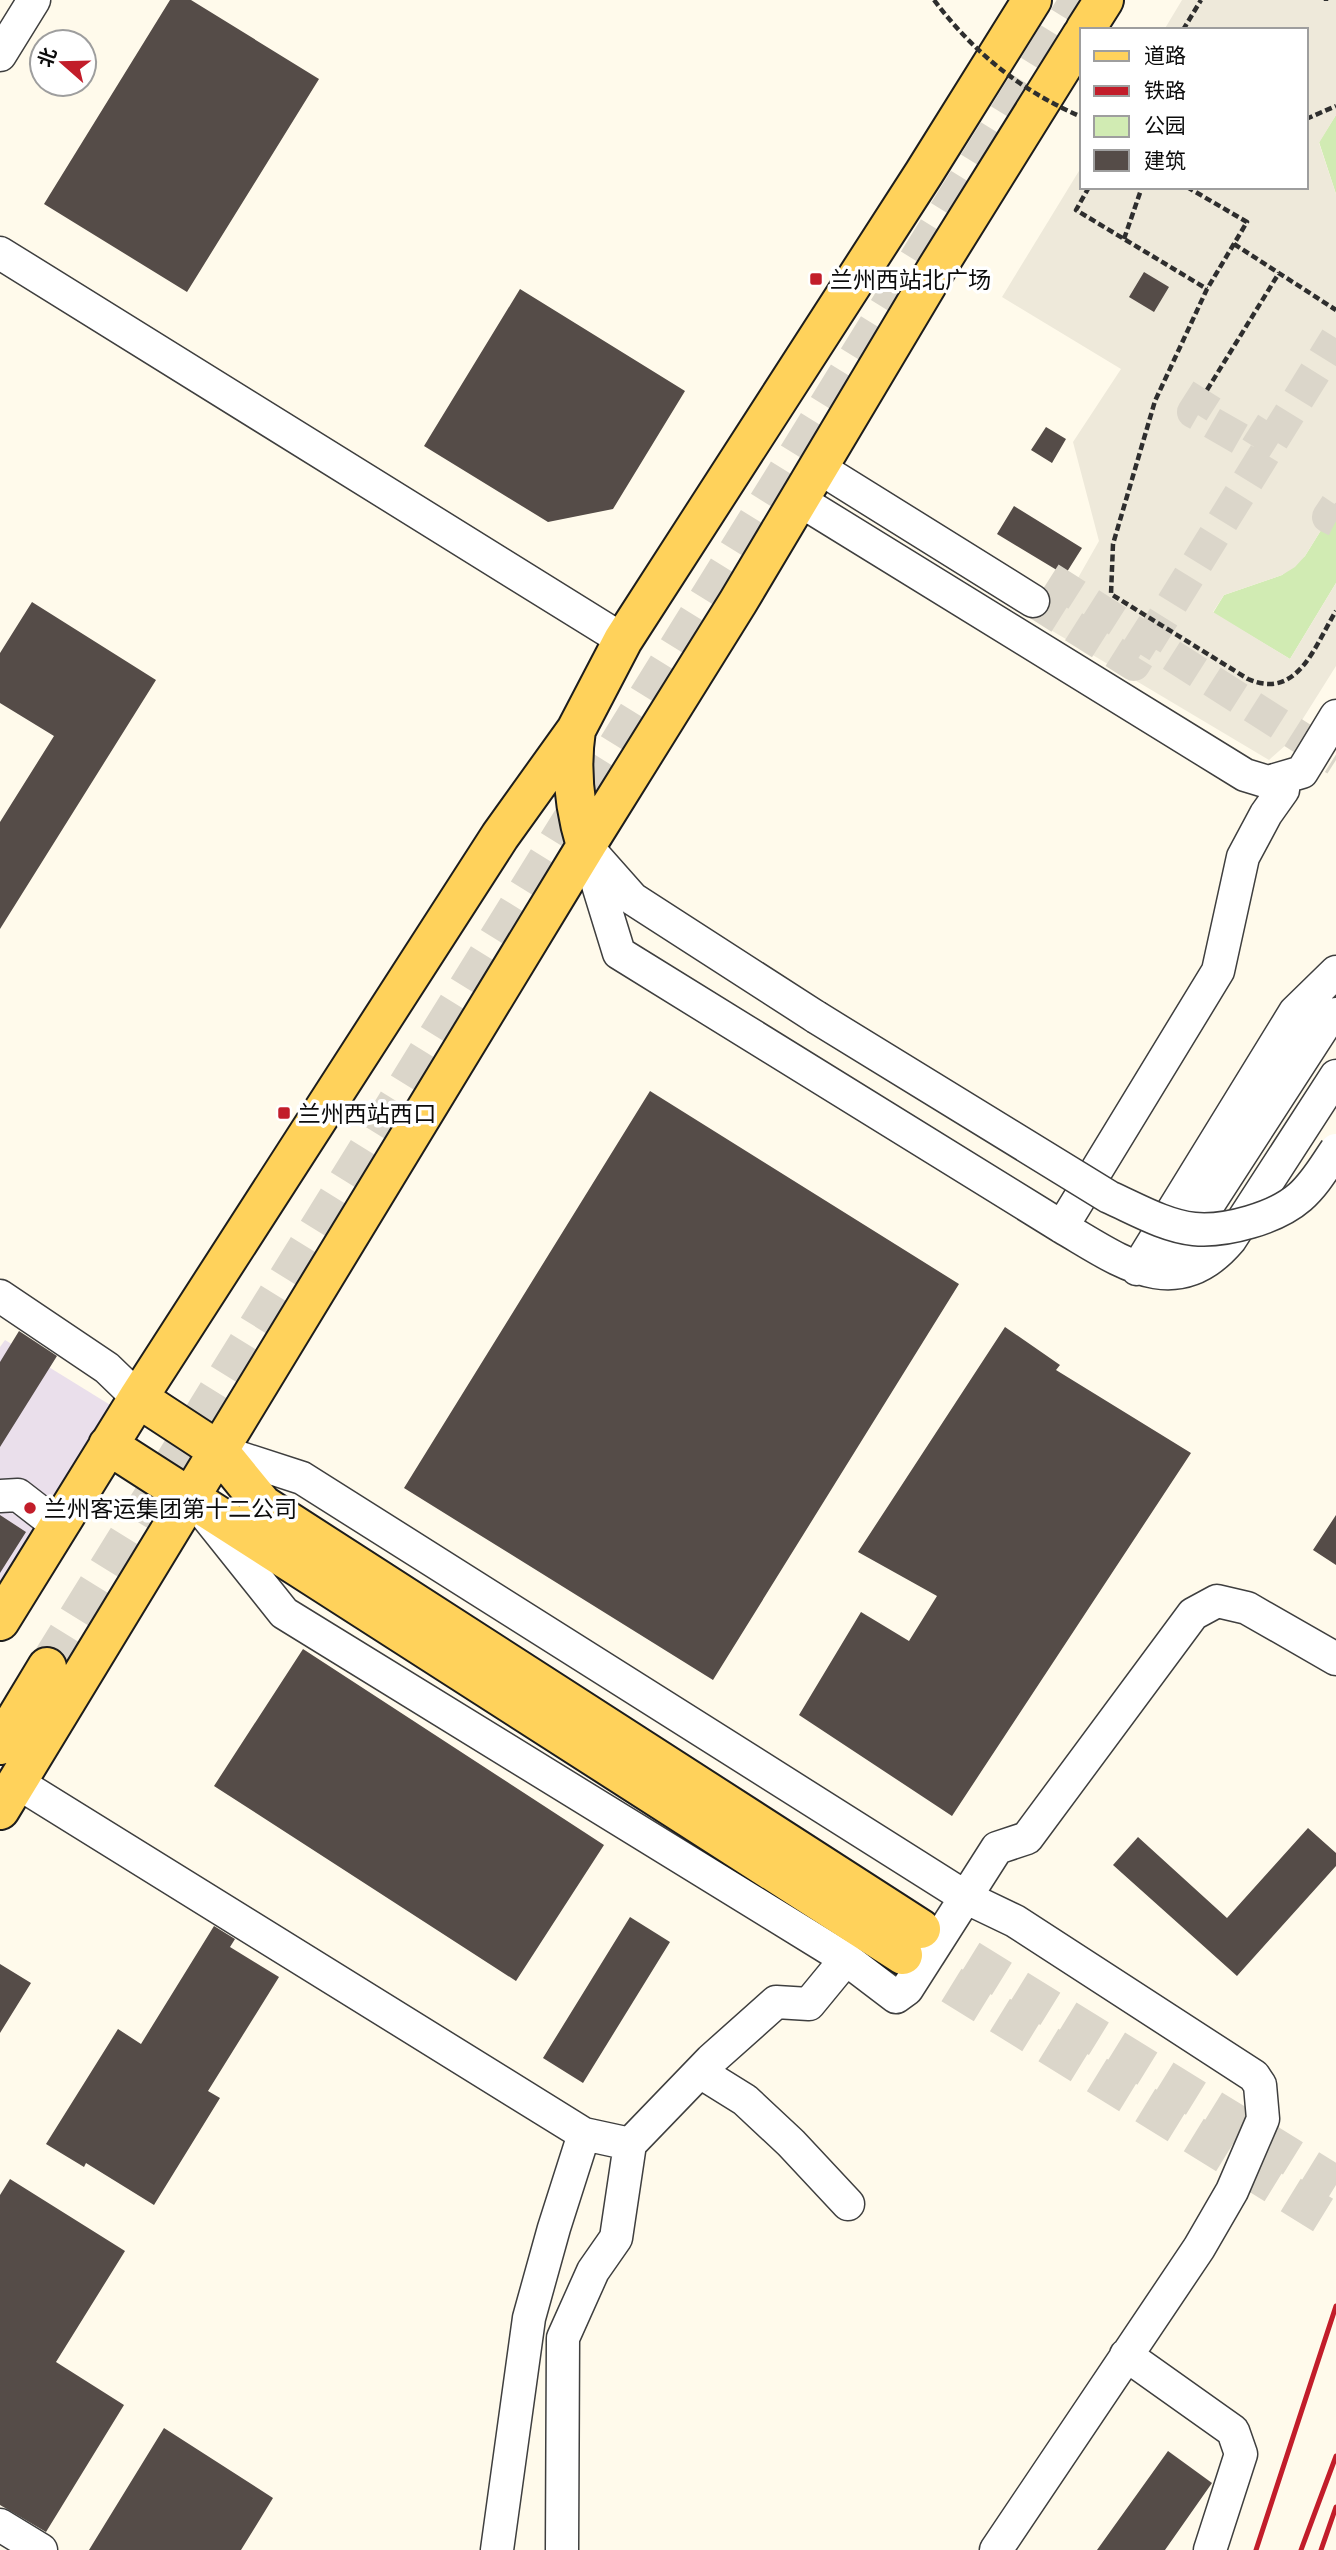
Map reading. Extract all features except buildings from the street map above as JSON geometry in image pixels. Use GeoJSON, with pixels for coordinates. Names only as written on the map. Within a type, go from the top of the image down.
{"type":"FeatureCollection","features":[{"type":"Feature","properties":{"kind":"main road"},"geometry":{"type":"LineString","coordinates":[[0,1621],[108,1445],[500,836],[576,730],[623,640],[1032,0]]}},
{"type":"Feature","properties":{"kind":"main road"},"geometry":{"type":"LineString","coordinates":[[1087,28],[1104,0]]}},
{"type":"Feature","properties":{"kind":"main road"},"geometry":{"type":"LineString","coordinates":[[9,1796],[799,500],[930,280],[1080,38]]}},
{"type":"Feature","properties":{"kind":"main road"},"geometry":{"type":"LineString","coordinates":[[576,730],[573,753],[575,800],[586,846]]}},
{"type":"Feature","properties":{"kind":"main road"},"geometry":{"type":"LineString","coordinates":[[108,1445],[912,1942],[263,1505],[219,1451],[138,1398]]}},
{"type":"Feature","properties":{"kind":"main road"},"geometry":{"type":"LineString","coordinates":[[0,1704],[38,1662],[0,1745]]}},
{"type":"Feature","properties":{"kind":"street"},"geometry":{"type":"LineString","coordinates":[[0,55],[34,0]]}},
{"type":"Feature","properties":{"kind":"street"},"geometry":{"type":"LineString","coordinates":[[0,253],[623,640]]}},
{"type":"Feature","properties":{"kind":"street"},"geometry":{"type":"LineString","coordinates":[[818,467],[1032,601]]}},
{"type":"Feature","properties":{"kind":"street"},"geometry":{"type":"LineString","coordinates":[[799,500],[1245,775],[1268,782],[1302,772],[1336,716]]}},
{"type":"Feature","properties":{"kind":"street"},"geometry":{"type":"LineString","coordinates":[[1062,1227],[1218,971],[1243,857],[1283,790]]}},
{"type":"Feature","properties":{"kind":"street"},"geometry":{"type":"LineString","coordinates":[[586,846],[633,900],[816,1017],[1109,1197],[1159,1220],[1194,1229],[1228,1227],[1266,1217],[1300,1197],[1336,1150]]}},
{"type":"Feature","properties":{"kind":"street"},"geometry":{"type":"LineString","coordinates":[[586,846],[620,953],[1062,1227],[1150,1271],[1184,1272],[1202,1266],[1217,1255],[1230,1240],[1336,1076]]}},
{"type":"Feature","properties":{"kind":"street"},"geometry":{"type":"LineString","coordinates":[[1150,1271],[1294,1012],[1336,972]]}},
{"type":"Feature","properties":{"kind":"street"},"geometry":{"type":"LineString","coordinates":[[1150,1271],[1327,1021],[1336,1014]]}},
{"type":"Feature","properties":{"kind":"street"},"geometry":{"type":"LineString","coordinates":[[0,1296],[107,1368],[138,1398]]}},
{"type":"Feature","properties":{"kind":"street"},"geometry":{"type":"LineString","coordinates":[[219,1451],[302,1478],[967,1898],[1015,1921],[1254,2076],[1260,2085],[1263,2119],[1232,2191],[1199,2248],[996,2550]]}},
{"type":"Feature","properties":{"kind":"street"},"geometry":{"type":"LineString","coordinates":[[0,1496],[18,1495],[58,1526]]}},
{"type":"Feature","properties":{"kind":"street"},"geometry":{"type":"LineString","coordinates":[[191,1496],[284,1613],[846,1959],[896,1997],[907,1989],[998,1848],[1027,1838],[1193,1614],[1217,1601],[1247,1608],[1336,1659]]}},
{"type":"Feature","properties":{"kind":"street"},"geometry":{"type":"LineString","coordinates":[[9,1796],[584,2134],[631,2144]]}},
{"type":"Feature","properties":{"kind":"street"},"geometry":{"type":"LineString","coordinates":[[562,2550],[563,2337],[593,2271],[616,2238],[631,2144],[700,2073],[776,2002],[809,2004],[846,1959]]}},
{"type":"Feature","properties":{"kind":"street"},"geometry":{"type":"LineString","coordinates":[[700,2073],[745,2100],[791,2143],[848,2204]]}},
{"type":"Feature","properties":{"kind":"street"},"geometry":{"type":"LineString","coordinates":[[497,2550],[529,2318],[584,2134]]}},
{"type":"Feature","properties":{"kind":"street"},"geometry":{"type":"LineString","coordinates":[[1126,2355],[1233,2431],[1241,2454],[1210,2550]]}},
{"type":"Feature","properties":{"kind":"street"},"geometry":{"type":"LineString","coordinates":[[0,2525],[41,2550]]}},
{"type":"Feature","properties":{"kind":"path"},"geometry":{"type":"LineString","coordinates":[[934,0],[951,23],[998,69],[1054,105],[1080,116]]}},
{"type":"Feature","properties":{"kind":"path"},"geometry":{"type":"LineString","coordinates":[[1184,28],[1201,0]]}},
{"type":"Feature","properties":{"kind":"path"},"geometry":{"type":"LineString","coordinates":[[1308,118],[1336,106]]}},
{"type":"Feature","properties":{"kind":"path"},"geometry":{"type":"LineString","coordinates":[[1088,189],[1076,209],[1207,289]]}},
{"type":"Feature","properties":{"kind":"path"},"geometry":{"type":"LineString","coordinates":[[1124,239],[1141,189]]}},
{"type":"Feature","properties":{"kind":"path"},"geometry":{"type":"LineString","coordinates":[[1190,189],[1247,222],[1207,289],[1155,401],[1113,544],[1111,594],[1248,679],[1273,685],[1296,675],[1336,611]]}},
{"type":"Feature","properties":{"kind":"path"},"geometry":{"type":"LineString","coordinates":[[1234,244],[1336,310]]}},
{"type":"Feature","properties":{"kind":"path"},"geometry":{"type":"LineString","coordinates":[[1207,390],[1279,273]]}},
{"type":"Feature","properties":{"kind":"shaded area"},"geometry":{"type":"Polygon","coordinates":[[[1182,0],[1336,0],[1336,115],[1319,143],[1336,194],[1336,506],[1305,556],[1295,567],[1282,575],[1224,595],[1213,612],[1290,659],[1336,583],[1336,666],[1287,744],[1269,760],[1049,629],[1099,541],[1073,442],[1121,369],[1002,297],[1080,169],[1080,189],[1308,189],[1308,28],[1165,28],[1182,0]]]}},
{"type":"Feature","properties":{"kind":"shaded area","name":"兰州客运集团第十二公司"},"geometry":{"type":"Polygon","coordinates":[[[5,1340],[120,1411],[0,1606],[0,1347],[5,1340]]]}},
{"type":"Feature","properties":{"kind":"green space"},"geometry":{"type":"Polygon","coordinates":[[[1336,115],[1336,194],[1319,142],[1336,115]]]}},
{"type":"Feature","properties":{"kind":"green space"},"geometry":{"type":"Polygon","coordinates":[[[1336,506],[1336,583],[1290,659],[1213,613],[1224,595],[1282,575],[1305,556],[1336,506]]]}},
{"type":"Feature","properties":{"kind":"tunnel"},"geometry":{"type":"LineString","coordinates":[[47,1667],[1079,0]]}},
{"type":"Feature","properties":{"kind":"tunnel"},"geometry":{"type":"LineString","coordinates":[[1033,601],[1134,665],[1336,338]]}},
{"type":"Feature","properties":{"kind":"tunnel"},"geometry":{"type":"LineString","coordinates":[[1207,390],[1193,412],[1256,448],[1273,421]]}},
{"type":"Feature","properties":{"kind":"tunnel"},"geometry":{"type":"LineString","coordinates":[[1336,505],[1328,517],[1336,521]]}},
{"type":"Feature","properties":{"kind":"tunnel"},"geometry":{"type":"LineString","coordinates":[[1050,578],[1336,760]]}},
{"type":"Feature","properties":{"kind":"tunnel"},"geometry":{"type":"LineString","coordinates":[[921,1929],[1336,2185]]}},
{"type":"Feature","properties":{"kind":"tunnel"},"geometry":{"type":"LineString","coordinates":[[903,1955],[1336,2223]]}},
{"type":"Feature","properties":{"kind":"railway"},"geometry":{"type":"LineString","coordinates":[[1256,2550],[1336,2306]]}},
{"type":"Feature","properties":{"kind":"railway"},"geometry":{"type":"LineString","coordinates":[[1301,2550],[1336,2456]]}},
{"type":"Feature","properties":{"kind":"railway"},"geometry":{"type":"LineString","coordinates":[[1321,2550],[1336,2507]]}},
{"type":"Feature","properties":{"kind":"place","name":"兰州西站北广场"},"geometry":{"type":"Point","coordinates":[816,279]}},
{"type":"Feature","properties":{"kind":"place","name":"兰州西站西口"},"geometry":{"type":"Point","coordinates":[284,1113]}},
{"type":"Feature","properties":{"kind":"place","name":"兰州客运集团第十二公司"},"geometry":{"type":"Point","coordinates":[30,1508]}}]}
